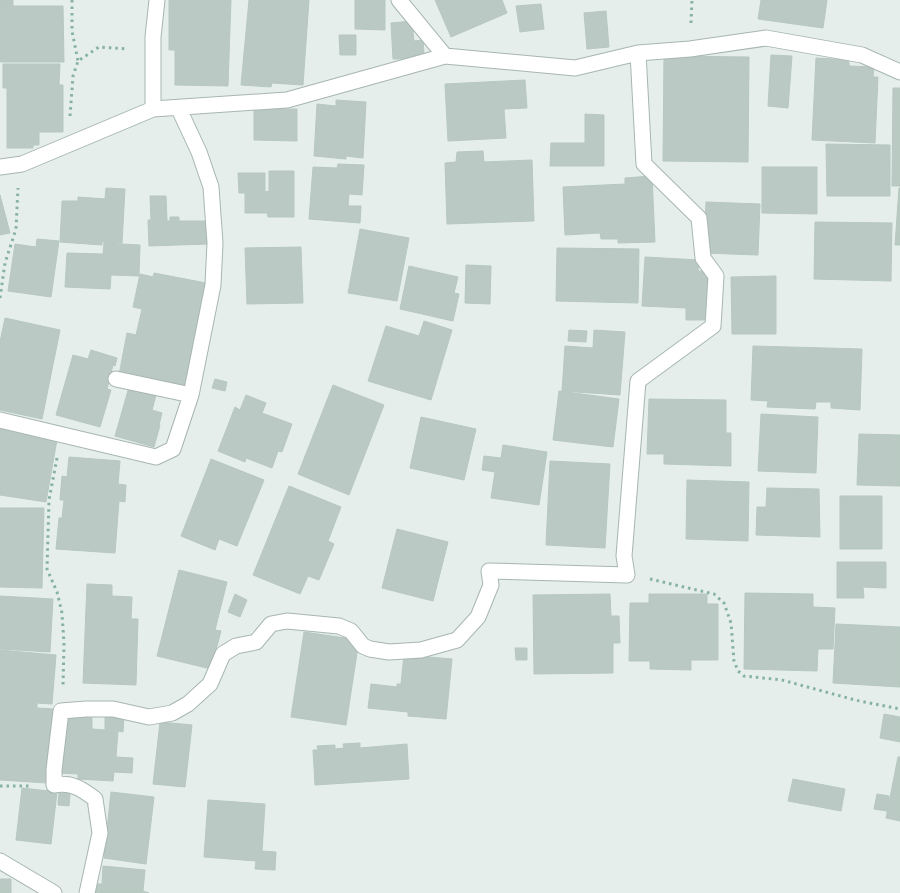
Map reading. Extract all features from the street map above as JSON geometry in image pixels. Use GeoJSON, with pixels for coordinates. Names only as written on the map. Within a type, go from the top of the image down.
{"type":"FeatureCollection","features":[{"type":"Feature","properties":{"kind":"street"},"geometry":{"type":"LineString","coordinates":[[153,110],[153,37],[157,0]]}},
{"type":"Feature","properties":{"kind":"street"},"geometry":{"type":"LineString","coordinates":[[399,0],[445,56]]}},
{"type":"Feature","properties":{"kind":"street"},"geometry":{"type":"LineString","coordinates":[[0,167],[22,164],[153,110],[287,100],[445,56],[575,68],[638,54],[766,38],[862,54],[900,72]]}},
{"type":"Feature","properties":{"kind":"street"},"geometry":{"type":"LineString","coordinates":[[87,893],[100,834],[95,800],[80,787],[65,784],[54,785],[61,711],[114,709],[149,717],[172,713],[188,704],[210,684],[222,654],[236,646],[256,642],[271,624],[276,622],[286,621],[338,626],[351,632],[363,646],[370,649],[389,652],[421,650],[457,640],[478,617],[491,585],[490,571],[627,575],[624,556],[638,381],[713,326],[716,276],[703,258],[699,218],[644,164],[638,54]]}},
{"type":"Feature","properties":{"kind":"street"},"geometry":{"type":"LineString","coordinates":[[0,420],[156,457],[173,448],[191,395],[213,285],[215,243],[212,187],[199,152],[179,109]]}},
{"type":"Feature","properties":{"kind":"street"},"geometry":{"type":"LineString","coordinates":[[116,379],[191,395]]}},
{"type":"Feature","properties":{"kind":"street"},"geometry":{"type":"LineString","coordinates":[[0,861],[54,893]]}},
{"type":"Feature","properties":{"kind":"path"},"geometry":{"type":"LineString","coordinates":[[68,146],[73,76],[78,61],[72,31],[72,0]]}},
{"type":"Feature","properties":{"kind":"path"},"geometry":{"type":"LineString","coordinates":[[78,61],[99,47],[118,47],[137,51],[154,61]]}},
{"type":"Feature","properties":{"kind":"path"},"geometry":{"type":"LineString","coordinates":[[0,298],[5,263],[16,229],[16,203],[22,164]]}},
{"type":"Feature","properties":{"kind":"path"},"geometry":{"type":"LineString","coordinates":[[61,711],[64,644],[62,613],[57,592],[47,569],[49,500],[62,435]]}},
{"type":"Feature","properties":{"kind":"path"},"geometry":{"type":"LineString","coordinates":[[627,575],[714,594],[724,603],[731,623],[734,661],[738,671],[744,676],[782,680],[855,700],[900,708]]}},
{"type":"Feature","properties":{"kind":"building"},"geometry":{"type":"Polygon","coordinates":[[[0,0],[13,0],[13,6],[63,6],[64,62],[0,62],[0,0]]]}},
{"type":"Feature","properties":{"kind":"building"},"geometry":{"type":"Polygon","coordinates":[[[169,0],[231,0],[228,86],[175,85],[175,50],[169,50],[169,0]]]}},
{"type":"Feature","properties":{"kind":"building"},"geometry":{"type":"Polygon","coordinates":[[[249,0],[309,0],[303,85],[272,83],[271,87],[241,85],[249,0]]]}},
{"type":"Feature","properties":{"kind":"building"},"geometry":{"type":"Polygon","coordinates":[[[355,0],[385,0],[385,30],[355,29],[355,0]]]}},
{"type":"Feature","properties":{"kind":"building"},"geometry":{"type":"Polygon","coordinates":[[[435,0],[502,0],[507,13],[451,37],[435,0]]]}},
{"type":"Feature","properties":{"kind":"building"},"geometry":{"type":"Polygon","coordinates":[[[761,0],[827,0],[823,28],[758,19],[761,0]]]}},
{"type":"Feature","properties":{"kind":"building"},"geometry":{"type":"Polygon","coordinates":[[[541,4],[544,29],[520,32],[516,6],[541,4]]]}},
{"type":"Feature","properties":{"kind":"building"},"geometry":{"type":"Polygon","coordinates":[[[606,11],[609,47],[587,49],[584,13],[606,11]]]}},
{"type":"Feature","properties":{"kind":"building"},"geometry":{"type":"Polygon","coordinates":[[[412,21],[414,41],[423,40],[424,54],[415,55],[416,59],[393,59],[391,23],[412,21]]]}},
{"type":"Feature","properties":{"kind":"building"},"geometry":{"type":"Polygon","coordinates":[[[339,35],[356,35],[356,55],[340,55],[339,35]]]}},
{"type":"Feature","properties":{"kind":"building"},"geometry":{"type":"Polygon","coordinates":[[[771,55],[792,56],[788,108],[768,106],[771,55]]]}},
{"type":"Feature","properties":{"kind":"building"},"geometry":{"type":"Polygon","coordinates":[[[664,56],[749,57],[748,162],[663,161],[664,56]]]}},
{"type":"Feature","properties":{"kind":"building"},"geometry":{"type":"Polygon","coordinates":[[[816,58],[849,60],[849,66],[874,67],[873,77],[878,77],[875,143],[812,140],[816,58]]]}},
{"type":"Feature","properties":{"kind":"building"},"geometry":{"type":"Polygon","coordinates":[[[3,64],[60,64],[59,85],[63,85],[63,132],[39,132],[39,145],[33,145],[33,148],[7,148],[7,88],[3,88],[3,64]]]}},
{"type":"Feature","properties":{"kind":"building"},"geometry":{"type":"Polygon","coordinates":[[[525,80],[527,108],[504,109],[506,138],[448,141],[445,84],[525,80]]]}},
{"type":"Feature","properties":{"kind":"building"},"geometry":{"type":"Polygon","coordinates":[[[893,88],[900,88],[900,186],[892,186],[893,88]]]}},
{"type":"Feature","properties":{"kind":"building"},"geometry":{"type":"Polygon","coordinates":[[[336,100],[366,102],[363,158],[346,156],[346,159],[314,156],[317,104],[336,106],[336,100]]]}},
{"type":"Feature","properties":{"kind":"building"},"geometry":{"type":"Polygon","coordinates":[[[254,105],[275,105],[275,109],[297,109],[297,141],[254,140],[254,105]]]}},
{"type":"Feature","properties":{"kind":"building"},"geometry":{"type":"Polygon","coordinates":[[[585,114],[604,115],[604,166],[550,166],[551,143],[585,143],[585,114]]]}},
{"type":"Feature","properties":{"kind":"building"},"geometry":{"type":"Polygon","coordinates":[[[826,144],[890,145],[890,196],[827,196],[826,144]]]}},
{"type":"Feature","properties":{"kind":"building"},"geometry":{"type":"Polygon","coordinates":[[[483,151],[484,162],[532,160],[534,221],[447,224],[445,163],[456,162],[457,152],[483,151]]]}},
{"type":"Feature","properties":{"kind":"building"},"geometry":{"type":"Polygon","coordinates":[[[338,164],[364,165],[362,195],[349,194],[348,206],[361,206],[360,223],[309,219],[313,167],[337,168],[338,164]]]}},
{"type":"Feature","properties":{"kind":"building"},"geometry":{"type":"Polygon","coordinates":[[[762,167],[817,167],[817,214],[762,213],[762,167]]]}},
{"type":"Feature","properties":{"kind":"building"},"geometry":{"type":"Polygon","coordinates":[[[269,171],[294,171],[294,217],[268,217],[267,213],[245,213],[245,193],[239,193],[238,173],[265,173],[265,192],[269,191],[269,171]]]}},
{"type":"Feature","properties":{"kind":"building"},"geometry":{"type":"Polygon","coordinates":[[[652,176],[655,242],[618,243],[618,239],[601,239],[600,233],[565,235],[563,187],[625,184],[625,178],[652,176]]]}},
{"type":"Feature","properties":{"kind":"building"},"geometry":{"type":"Polygon","coordinates":[[[106,188],[125,189],[122,243],[102,242],[102,245],[60,242],[62,201],[78,201],[78,197],[105,199],[106,188]]]}},
{"type":"Feature","properties":{"kind":"building"},"geometry":{"type":"Polygon","coordinates":[[[899,188],[900,245],[895,245],[899,188]]]}},
{"type":"Feature","properties":{"kind":"building"},"geometry":{"type":"Polygon","coordinates":[[[0,195],[10,233],[0,235],[0,195]]]}},
{"type":"Feature","properties":{"kind":"building"},"geometry":{"type":"Polygon","coordinates":[[[150,196],[166,196],[167,221],[170,221],[170,217],[179,217],[179,221],[207,221],[208,244],[149,246],[148,220],[151,220],[150,196]]]}},
{"type":"Feature","properties":{"kind":"building"},"geometry":{"type":"Polygon","coordinates":[[[706,202],[760,204],[758,255],[704,253],[706,202]]]}},
{"type":"Feature","properties":{"kind":"building"},"geometry":{"type":"Polygon","coordinates":[[[815,222],[892,223],[891,281],[814,279],[815,222]]]}},
{"type":"Feature","properties":{"kind":"building"},"geometry":{"type":"Polygon","coordinates":[[[360,229],[409,238],[397,301],[348,293],[360,229]]]}},
{"type":"Feature","properties":{"kind":"building"},"geometry":{"type":"Polygon","coordinates":[[[37,239],[59,241],[51,297],[8,291],[15,244],[36,247],[37,239]]]}},
{"type":"Feature","properties":{"kind":"building"},"geometry":{"type":"Polygon","coordinates":[[[104,243],[140,245],[139,276],[111,275],[110,289],[65,287],[67,253],[103,254],[104,243]]]}},
{"type":"Feature","properties":{"kind":"building"},"geometry":{"type":"Polygon","coordinates":[[[301,247],[303,303],[247,304],[245,248],[301,247]]]}},
{"type":"Feature","properties":{"kind":"building"},"geometry":{"type":"Polygon","coordinates":[[[557,248],[639,249],[638,303],[556,301],[557,248]]]}},
{"type":"Feature","properties":{"kind":"building"},"geometry":{"type":"Polygon","coordinates":[[[645,257],[699,260],[698,271],[709,271],[707,320],[686,320],[686,308],[642,306],[645,257]]]}},
{"type":"Feature","properties":{"kind":"building"},"geometry":{"type":"Polygon","coordinates":[[[466,265],[491,266],[490,304],[465,303],[466,265]]]}},
{"type":"Feature","properties":{"kind":"building"},"geometry":{"type":"Polygon","coordinates":[[[409,266],[458,277],[454,293],[459,294],[453,321],[400,309],[409,266]]]}},
{"type":"Feature","properties":{"kind":"building"},"geometry":{"type":"Polygon","coordinates":[[[154,273],[206,283],[184,389],[119,375],[127,333],[136,335],[142,309],[133,307],[140,274],[153,277],[154,273]]]}},
{"type":"Feature","properties":{"kind":"building"},"geometry":{"type":"Polygon","coordinates":[[[776,276],[776,334],[732,334],[731,277],[776,276]]]}},
{"type":"Feature","properties":{"kind":"building"},"geometry":{"type":"Polygon","coordinates":[[[5,318],[60,330],[42,419],[0,410],[0,342],[5,318]]]}},
{"type":"Feature","properties":{"kind":"building"},"geometry":{"type":"Polygon","coordinates":[[[424,321],[452,330],[431,400],[368,381],[386,326],[419,336],[424,321]]]}},
{"type":"Feature","properties":{"kind":"building"},"geometry":{"type":"Polygon","coordinates":[[[569,330],[587,331],[586,342],[568,341],[569,330]]]}},
{"type":"Feature","properties":{"kind":"building"},"geometry":{"type":"Polygon","coordinates":[[[594,330],[625,332],[620,395],[562,391],[565,346],[593,348],[594,330]]]}},
{"type":"Feature","properties":{"kind":"building"},"geometry":{"type":"Polygon","coordinates":[[[753,346],[862,349],[860,410],[831,408],[831,402],[816,402],[815,409],[767,407],[768,401],[751,400],[753,346]]]}},
{"type":"Feature","properties":{"kind":"building"},"geometry":{"type":"Polygon","coordinates":[[[91,350],[117,358],[115,366],[113,365],[107,389],[111,390],[100,427],[56,415],[73,355],[88,359],[91,350]]]}},
{"type":"Feature","properties":{"kind":"building"},"geometry":{"type":"Polygon","coordinates":[[[215,379],[227,382],[225,391],[212,388],[215,379]]]}},
{"type":"Feature","properties":{"kind":"building"},"geometry":{"type":"Polygon","coordinates":[[[333,385],[384,405],[349,495],[298,474],[333,385]]]}},
{"type":"Feature","properties":{"kind":"building"},"geometry":{"type":"Polygon","coordinates":[[[129,387],[156,395],[152,410],[162,413],[154,447],[115,436],[129,387]]]}},
{"type":"Feature","properties":{"kind":"building"},"geometry":{"type":"Polygon","coordinates":[[[559,391],[619,399],[613,447],[553,440],[559,391]]]}},
{"type":"Feature","properties":{"kind":"building"},"geometry":{"type":"Polygon","coordinates":[[[246,395],[266,403],[262,413],[292,424],[282,452],[278,451],[272,468],[246,458],[245,462],[218,451],[235,407],[240,410],[246,395]]]}},
{"type":"Feature","properties":{"kind":"building"},"geometry":{"type":"Polygon","coordinates":[[[649,399],[726,400],[726,433],[731,433],[731,466],[664,464],[664,454],[647,454],[649,399]]]}},
{"type":"Feature","properties":{"kind":"building"},"geometry":{"type":"Polygon","coordinates":[[[761,414],[818,417],[816,473],[758,471],[761,414]]]}},
{"type":"Feature","properties":{"kind":"building"},"geometry":{"type":"Polygon","coordinates":[[[421,417],[476,429],[464,480],[410,468],[421,417]]]}},
{"type":"Feature","properties":{"kind":"building"},"geometry":{"type":"Polygon","coordinates":[[[0,424],[58,434],[46,502],[0,495],[0,424]]]}},
{"type":"Feature","properties":{"kind":"building"},"geometry":{"type":"Polygon","coordinates":[[[859,434],[900,435],[900,486],[857,485],[859,434]]]}},
{"type":"Feature","properties":{"kind":"building"},"geometry":{"type":"Polygon","coordinates":[[[503,445],[547,452],[539,505],[491,498],[495,472],[482,470],[484,456],[501,458],[503,445]]]}},
{"type":"Feature","properties":{"kind":"building"},"geometry":{"type":"Polygon","coordinates":[[[69,457],[120,461],[118,484],[126,485],[125,502],[119,501],[115,553],[56,549],[59,518],[62,518],[64,500],[60,500],[62,476],[67,477],[69,457]]]}},
{"type":"Feature","properties":{"kind":"building"},"geometry":{"type":"Polygon","coordinates":[[[211,459],[264,480],[237,546],[219,539],[215,550],[181,536],[211,459]]]}},
{"type":"Feature","properties":{"kind":"building"},"geometry":{"type":"Polygon","coordinates":[[[550,461],[610,464],[605,548],[546,545],[550,461]]]}},
{"type":"Feature","properties":{"kind":"building"},"geometry":{"type":"Polygon","coordinates":[[[687,480],[749,482],[748,541],[686,539],[687,480]]]}},
{"type":"Feature","properties":{"kind":"building"},"geometry":{"type":"Polygon","coordinates":[[[289,486],[341,507],[328,541],[334,544],[319,580],[308,576],[300,594],[253,575],[289,486]]]}},
{"type":"Feature","properties":{"kind":"building"},"geometry":{"type":"Polygon","coordinates":[[[767,488],[819,489],[820,537],[756,535],[757,507],[766,507],[767,488]]]}},
{"type":"Feature","properties":{"kind":"building"},"geometry":{"type":"Polygon","coordinates":[[[840,496],[882,496],[882,549],[840,549],[840,496]]]}},
{"type":"Feature","properties":{"kind":"building"},"geometry":{"type":"Polygon","coordinates":[[[0,508],[44,508],[42,588],[0,587],[0,508]]]}},
{"type":"Feature","properties":{"kind":"building"},"geometry":{"type":"Polygon","coordinates":[[[397,529],[448,542],[433,601],[382,588],[397,529]]]}},
{"type":"Feature","properties":{"kind":"building"},"geometry":{"type":"Polygon","coordinates":[[[837,562],[886,562],[886,588],[863,587],[864,598],[837,598],[837,562]]]}},
{"type":"Feature","properties":{"kind":"building"},"geometry":{"type":"Polygon","coordinates":[[[179,570],[227,582],[215,630],[221,631],[211,669],[157,656],[179,570]]]}},
{"type":"Feature","properties":{"kind":"building"},"geometry":{"type":"Polygon","coordinates":[[[87,584],[112,585],[112,596],[132,597],[131,619],[138,619],[136,685],[83,683],[87,584]]]}},
{"type":"Feature","properties":{"kind":"building"},"geometry":{"type":"Polygon","coordinates":[[[745,593],[813,594],[813,607],[835,608],[833,649],[818,649],[817,671],[744,669],[745,593]]]}},
{"type":"Feature","properties":{"kind":"building"},"geometry":{"type":"Polygon","coordinates":[[[235,594],[247,600],[240,617],[228,612],[235,594]]]}},
{"type":"Feature","properties":{"kind":"building"},"geometry":{"type":"Polygon","coordinates":[[[610,594],[611,616],[619,616],[620,643],[613,643],[613,673],[534,674],[533,595],[610,594]]]}},
{"type":"Feature","properties":{"kind":"building"},"geometry":{"type":"Polygon","coordinates":[[[649,594],[707,594],[707,604],[718,604],[718,660],[691,660],[691,670],[650,669],[650,661],[629,661],[630,603],[649,603],[649,594]]]}},
{"type":"Feature","properties":{"kind":"building"},"geometry":{"type":"Polygon","coordinates":[[[0,596],[53,599],[50,652],[0,649],[0,596]]]}},
{"type":"Feature","properties":{"kind":"building"},"geometry":{"type":"Polygon","coordinates":[[[836,624],[900,627],[900,687],[833,683],[836,624]]]}},
{"type":"Feature","properties":{"kind":"building"},"geometry":{"type":"Polygon","coordinates":[[[304,632],[359,640],[346,725],[291,717],[304,632]]]}},
{"type":"Feature","properties":{"kind":"building"},"geometry":{"type":"Polygon","coordinates":[[[515,648],[527,648],[527,660],[516,660],[515,648]]]}},
{"type":"Feature","properties":{"kind":"building"},"geometry":{"type":"Polygon","coordinates":[[[0,650],[56,655],[52,704],[37,703],[37,708],[53,709],[47,783],[0,780],[0,650]]]}},
{"type":"Feature","properties":{"kind":"building"},"geometry":{"type":"Polygon","coordinates":[[[404,655],[452,659],[446,719],[408,716],[408,712],[368,708],[371,684],[397,687],[397,684],[401,684],[404,655]]]}},
{"type":"Feature","properties":{"kind":"building"},"geometry":{"type":"Polygon","coordinates":[[[884,714],[900,717],[900,742],[880,738],[884,714]]]}},
{"type":"Feature","properties":{"kind":"building"},"geometry":{"type":"Polygon","coordinates":[[[66,716],[92,718],[92,729],[105,730],[105,716],[124,717],[123,732],[118,731],[116,757],[133,758],[132,773],[114,772],[113,781],[78,779],[78,774],[57,773],[66,716]]]}},
{"type":"Feature","properties":{"kind":"building"},"geometry":{"type":"Polygon","coordinates":[[[160,722],[192,725],[185,787],[153,784],[160,722]]]}},
{"type":"Feature","properties":{"kind":"building"},"geometry":{"type":"Polygon","coordinates":[[[360,743],[360,748],[407,744],[409,779],[315,785],[313,750],[318,750],[317,746],[335,745],[335,749],[344,748],[343,744],[360,743]]]}},
{"type":"Feature","properties":{"kind":"building"},"geometry":{"type":"Polygon","coordinates":[[[898,757],[900,757],[900,821],[886,818],[898,757]]]}},
{"type":"Feature","properties":{"kind":"building"},"geometry":{"type":"Polygon","coordinates":[[[793,779],[845,789],[841,811],[788,801],[793,779]]]}},
{"type":"Feature","properties":{"kind":"building"},"geometry":{"type":"Polygon","coordinates":[[[22,788],[57,792],[51,844],[16,840],[22,788]]]}},
{"type":"Feature","properties":{"kind":"building"},"geometry":{"type":"Polygon","coordinates":[[[111,792],[154,797],[146,864],[104,858],[111,792]]]}},
{"type":"Feature","properties":{"kind":"building"},"geometry":{"type":"Polygon","coordinates":[[[59,793],[70,794],[69,806],[58,805],[59,793]]]}},
{"type":"Feature","properties":{"kind":"building"},"geometry":{"type":"Polygon","coordinates":[[[877,794],[889,796],[887,811],[874,809],[877,794]]]}},
{"type":"Feature","properties":{"kind":"building"},"geometry":{"type":"Polygon","coordinates":[[[208,800],[265,804],[262,851],[276,852],[275,870],[255,869],[256,861],[204,857],[208,800]]]}},
{"type":"Feature","properties":{"kind":"building"},"geometry":{"type":"Polygon","coordinates":[[[103,866],[145,870],[143,891],[149,893],[96,893],[97,884],[102,884],[103,866]]]}},
{"type":"Feature","properties":{"kind":"building"},"geometry":{"type":"Polygon","coordinates":[[[0,879],[11,879],[11,893],[0,893],[0,879]]]}}]}
